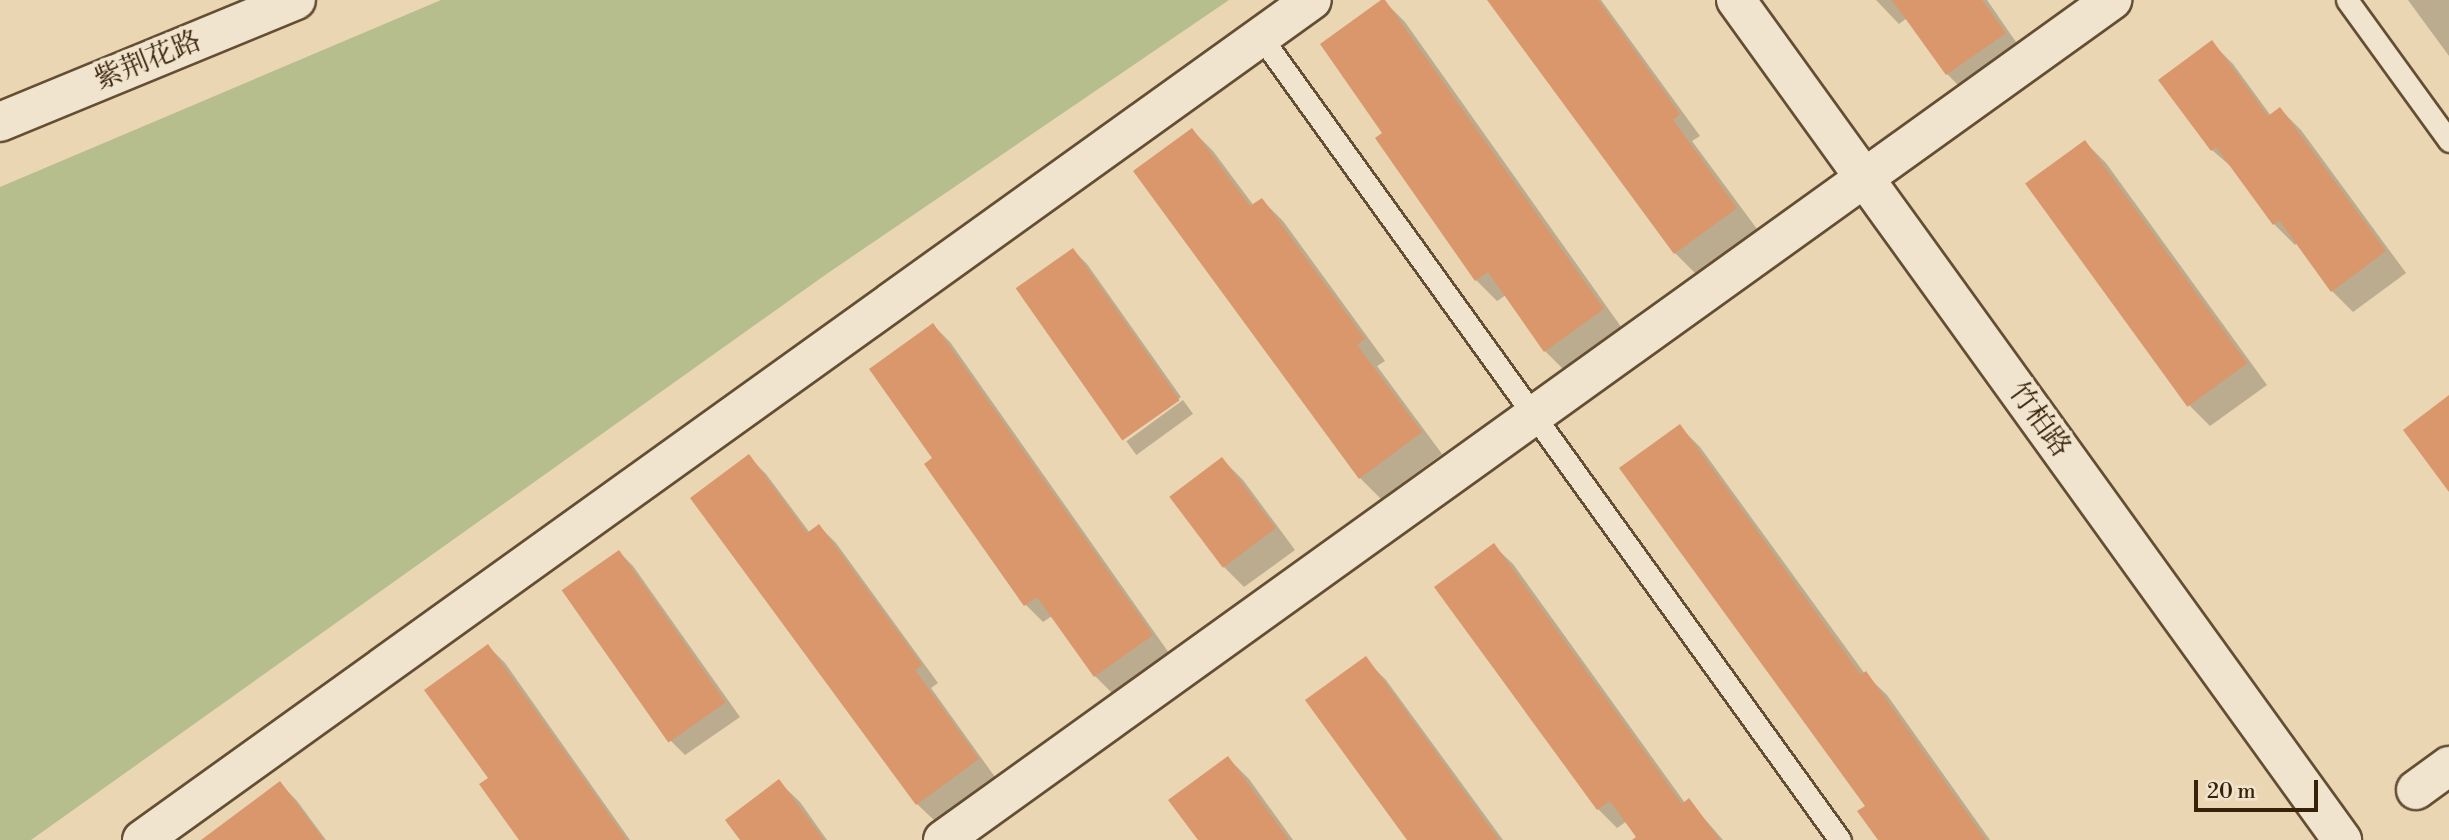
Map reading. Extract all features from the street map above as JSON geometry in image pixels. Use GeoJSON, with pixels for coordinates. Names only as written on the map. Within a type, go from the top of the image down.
{"type":"FeatureCollection","features":[{"type":"Feature","properties":{"kind":"street","name":"紫荆花路"},"geometry":{"type":"LineString","coordinates":[[0,122],[296,0]]}},
{"type":"Feature","properties":{"kind":"street"},"geometry":{"type":"LineString","coordinates":[[142,840],[1312,0]]}},
{"type":"Feature","properties":{"kind":"street","name":"竹柏路"},"geometry":{"type":"LineString","coordinates":[[1736,0],[2342,840]]}},
{"type":"Feature","properties":{"kind":"street"},"geometry":{"type":"LineString","coordinates":[[943,840],[2112,0]]}},
{"type":"Feature","properties":{"kind":"street"},"geometry":{"type":"LineString","coordinates":[[2416,790],[2449,766]]}},
{"type":"Feature","properties":{"kind":"lane"},"geometry":{"type":"LineString","coordinates":[[2347,0],[2449,141]]}},
{"type":"Feature","properties":{"kind":"lane"},"geometry":{"type":"LineString","coordinates":[[1261,37],[1840,840]]}},
{"type":"Feature","properties":{"kind":"green space"},"geometry":{"type":"Polygon","coordinates":[[[441,0],[1229,0],[828,273],[31,840],[0,840],[0,187],[441,0]]]}},
{"type":"Feature","properties":{"kind":"building"},"geometry":{"type":"Polygon","coordinates":[[[1381,0],[1385,0],[1604,309],[1544,352],[1488,272],[1475,281],[1375,138],[1382,133],[1320,44],[1381,0]]]}},
{"type":"Feature","properties":{"kind":"building"},"geometry":{"type":"Polygon","coordinates":[[[1487,0],[1598,0],[1680,114],[1673,120],[1737,208],[1674,254],[1487,0]]]}},
{"type":"Feature","properties":{"kind":"building"},"geometry":{"type":"Polygon","coordinates":[[[1892,0],[1982,0],[2006,33],[1946,75],[1892,0]]]}},
{"type":"Feature","properties":{"kind":"building"},"geometry":{"type":"Polygon","coordinates":[[[2212,40],[2268,116],[2280,107],[2386,251],[2331,292],[2279,220],[2273,225],[2216,147],[2211,151],[2158,80],[2212,40]]]}},
{"type":"Feature","properties":{"kind":"building"},"geometry":{"type":"Polygon","coordinates":[[[1192,128],[1250,206],[1262,198],[1365,339],[1357,345],[1422,432],[1359,479],[1133,171],[1192,128]]]}},
{"type":"Feature","properties":{"kind":"building"},"geometry":{"type":"Polygon","coordinates":[[[2085,140],[2247,363],[2187,407],[2025,183],[2085,140]]]}},
{"type":"Feature","properties":{"kind":"building"},"geometry":{"type":"Polygon","coordinates":[[[1073,248],[1180,400],[1122,441],[1016,288],[1073,248]]]}},
{"type":"Feature","properties":{"kind":"building"},"geometry":{"type":"Polygon","coordinates":[[[933,323],[1153,635],[1094,677],[1037,597],[1024,606],[924,464],[932,458],[869,369],[933,323]]]}},
{"type":"Feature","properties":{"kind":"building"},"geometry":{"type":"Polygon","coordinates":[[[2449,395],[2449,492],[2403,430],[2449,395]]]}},
{"type":"Feature","properties":{"kind":"building"},"geometry":{"type":"Polygon","coordinates":[[[1680,424],[1861,675],[1866,671],[1986,840],[1878,840],[1857,811],[1865,806],[1619,468],[1680,424]]]}},
{"type":"Feature","properties":{"kind":"building"},"geometry":{"type":"Polygon","coordinates":[[[749,454],[807,533],[819,524],[922,665],[915,670],[979,759],[916,805],[690,498],[749,454]]]}},
{"type":"Feature","properties":{"kind":"building"},"geometry":{"type":"Polygon","coordinates":[[[1222,457],[1276,528],[1223,568],[1169,497],[1222,457]]]}},
{"type":"Feature","properties":{"kind":"building"},"geometry":{"type":"Polygon","coordinates":[[[1494,543],[1682,804],[1689,798],[1720,840],[1632,840],[1636,837],[1610,801],[1597,810],[1434,587],[1494,543]]]}},
{"type":"Feature","properties":{"kind":"building"},"geometry":{"type":"Polygon","coordinates":[[[619,550],[726,702],[668,743],[562,590],[619,550]]]}},
{"type":"Feature","properties":{"kind":"building"},"geometry":{"type":"Polygon","coordinates":[[[488,644],[627,840],[519,840],[479,784],[488,778],[424,690],[488,644]]]}},
{"type":"Feature","properties":{"kind":"building"},"geometry":{"type":"Polygon","coordinates":[[[1366,656],[1499,840],[1407,840],[1305,700],[1366,656]]]}},
{"type":"Feature","properties":{"kind":"building"},"geometry":{"type":"Polygon","coordinates":[[[1228,756],[1289,840],[1198,840],[1168,800],[1228,756]]]}},
{"type":"Feature","properties":{"kind":"building"},"geometry":{"type":"Polygon","coordinates":[[[779,779],[824,840],[740,840],[725,820],[779,779]]]}},
{"type":"Feature","properties":{"kind":"building"},"geometry":{"type":"Polygon","coordinates":[[[280,781],[324,840],[201,840],[280,781]]]}}]}
